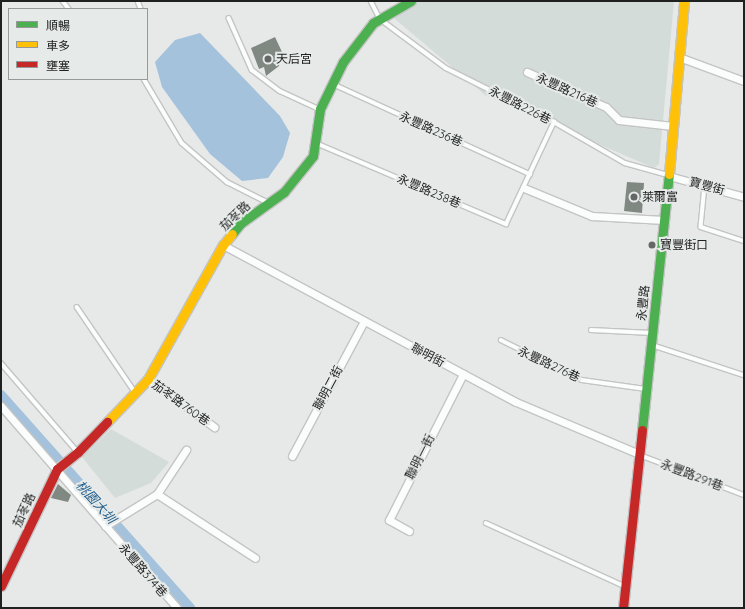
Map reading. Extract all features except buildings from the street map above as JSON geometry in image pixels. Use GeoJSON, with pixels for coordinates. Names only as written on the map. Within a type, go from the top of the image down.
{"type":"FeatureCollection","features":[{"type":"Feature","properties":{"kind":"street","name":"茄苳路"},"geometry":{"type":"LineString","coordinates":[[1,586],[58,468],[75,454],[148,379],[223,245],[242,223],[296,179],[313,156],[320,109],[343,62],[380,19],[410,1]]}},
{"type":"Feature","properties":{"kind":"street","name":"永豐路"},"geometry":{"type":"LineString","coordinates":[[622,608],[669,176],[684,1]]}},
{"type":"Feature","properties":{"kind":"street"},"geometry":{"type":"LineString","coordinates":[[679,57],[744,81]]}},
{"type":"Feature","properties":{"kind":"street","name":"永豐路216巷"},"geometry":{"type":"LineString","coordinates":[[527,72],[606,108],[619,120],[673,126]]}},
{"type":"Feature","properties":{"kind":"street","name":"寶豐街"},"geometry":{"type":"LineString","coordinates":[[669,176],[744,197]]}},
{"type":"Feature","properties":{"kind":"street"},"geometry":{"type":"LineString","coordinates":[[524,188],[592,216],[664,220]]}},
{"type":"Feature","properties":{"kind":"street","name":"聯明街"},"geometry":{"type":"LineString","coordinates":[[223,245],[516,402],[639,454]]}},
{"type":"Feature","properties":{"kind":"street","name":"聯明二街"},"geometry":{"type":"LineString","coordinates":[[292,456],[364,321]]}},
{"type":"Feature","properties":{"kind":"street","name":"聯明一街"},"geometry":{"type":"LineString","coordinates":[[409,531],[389,520],[463,374]]}},
{"type":"Feature","properties":{"kind":"street","name":"茄苳路760巷"},"geometry":{"type":"LineString","coordinates":[[148,379],[214,428]]}},
{"type":"Feature","properties":{"kind":"street","name":"永豐路374巷"},"geometry":{"type":"LineString","coordinates":[[1,406],[107,524],[177,608]]}},
{"type":"Feature","properties":{"kind":"street"},"geometry":{"type":"LineString","coordinates":[[107,524],[157,494],[186,450]]}},
{"type":"Feature","properties":{"kind":"street"},"geometry":{"type":"LineString","coordinates":[[157,494],[255,558]]}},
{"type":"Feature","properties":{"kind":"lane"},"geometry":{"type":"LineString","coordinates":[[371,1],[380,19]]}},
{"type":"Feature","properties":{"kind":"lane"},"geometry":{"type":"LineString","coordinates":[[229,18],[252,70],[280,91],[320,109]]}},
{"type":"Feature","properties":{"kind":"lane","name":"永豐路226巷"},"geometry":{"type":"LineString","coordinates":[[380,19],[446,68],[554,122],[625,163],[669,176]]}},
{"type":"Feature","properties":{"kind":"lane"},"geometry":{"type":"LineString","coordinates":[[145,80],[182,143],[227,182],[268,203]]}},
{"type":"Feature","properties":{"kind":"lane","name":"永豐路236巷"},"geometry":{"type":"LineString","coordinates":[[333,84],[530,174]]}},
{"type":"Feature","properties":{"kind":"lane"},"geometry":{"type":"LineString","coordinates":[[524,188],[554,122]]}},
{"type":"Feature","properties":{"kind":"lane","name":"永豐路238巷"},"geometry":{"type":"LineString","coordinates":[[315,142],[506,224],[524,188]]}},
{"type":"Feature","properties":{"kind":"lane"},"geometry":{"type":"LineString","coordinates":[[705,185],[701,227],[744,241]]}},
{"type":"Feature","properties":{"kind":"lane"},"geometry":{"type":"LineString","coordinates":[[77,307],[136,393]]}},
{"type":"Feature","properties":{"kind":"lane"},"geometry":{"type":"LineString","coordinates":[[591,330],[652,333]]}},
{"type":"Feature","properties":{"kind":"lane","name":"永豐路276巷"},"geometry":{"type":"LineString","coordinates":[[501,340],[582,380],[646,389]]}},
{"type":"Feature","properties":{"kind":"lane"},"geometry":{"type":"LineString","coordinates":[[651,345],[744,375]]}},
{"type":"Feature","properties":{"kind":"lane"},"geometry":{"type":"LineString","coordinates":[[1,363],[75,454]]}},
{"type":"Feature","properties":{"kind":"lane","name":"永豐路291巷"},"geometry":{"type":"LineString","coordinates":[[639,454],[744,495]]}},
{"type":"Feature","properties":{"kind":"lane"},"geometry":{"type":"LineString","coordinates":[[486,523],[625,586]]}},
{"type":"Feature","properties":{"kind":"shaded area"},"geometry":{"type":"Polygon","coordinates":[[[416,1],[674,1],[659,164],[654,168],[485,95],[395,19],[397,13],[416,1]]]}},
{"type":"Feature","properties":{"kind":"shaded area"},"geometry":{"type":"Polygon","coordinates":[[[111,429],[169,462],[151,483],[115,498],[82,457],[111,429]]]}},
{"type":"Feature","properties":{"kind":"water"},"geometry":{"type":"Polygon","coordinates":[[[200,33],[280,116],[290,133],[283,157],[268,178],[242,181],[210,154],[162,87],[155,62],[175,40],[200,33]]]}},
{"type":"Feature","properties":{"kind":"waterway","name":"桃園大圳"},"geometry":{"type":"LineString","coordinates":[[1,395],[190,608]]}},
{"type":"Feature","properties":{"kind":"traffic: fast"},"geometry":{"type":"LineString","coordinates":[[232,234],[241,223],[284,192],[313,156],[320,109],[343,62],[373,23],[411,1]]}},
{"type":"Feature","properties":{"kind":"traffic: fast"},"geometry":{"type":"LineString","coordinates":[[642,430],[669,174]]}},
{"type":"Feature","properties":{"kind":"traffic: slow"},"geometry":{"type":"LineString","coordinates":[[669,174],[684,1]]}},
{"type":"Feature","properties":{"kind":"traffic: slow"},"geometry":{"type":"LineString","coordinates":[[107,422],[148,379],[223,245],[232,234]]}},
{"type":"Feature","properties":{"kind":"traffic: jam"},"geometry":{"type":"LineString","coordinates":[[1,586],[57,469],[78,452],[107,422]]}},
{"type":"Feature","properties":{"kind":"traffic: jam"},"geometry":{"type":"LineString","coordinates":[[623,608],[642,430]]}},
{"type":"Feature","properties":{"kind":"place","name":"天后宮"},"geometry":{"type":"Point","coordinates":[268,59]}},
{"type":"Feature","properties":{"kind":"place","name":"萊爾富"},"geometry":{"type":"Point","coordinates":[634,197]}},
{"type":"Feature","properties":{"kind":"place","name":"寶豐街口"},"geometry":{"type":"Point","coordinates":[652,245]}}]}
